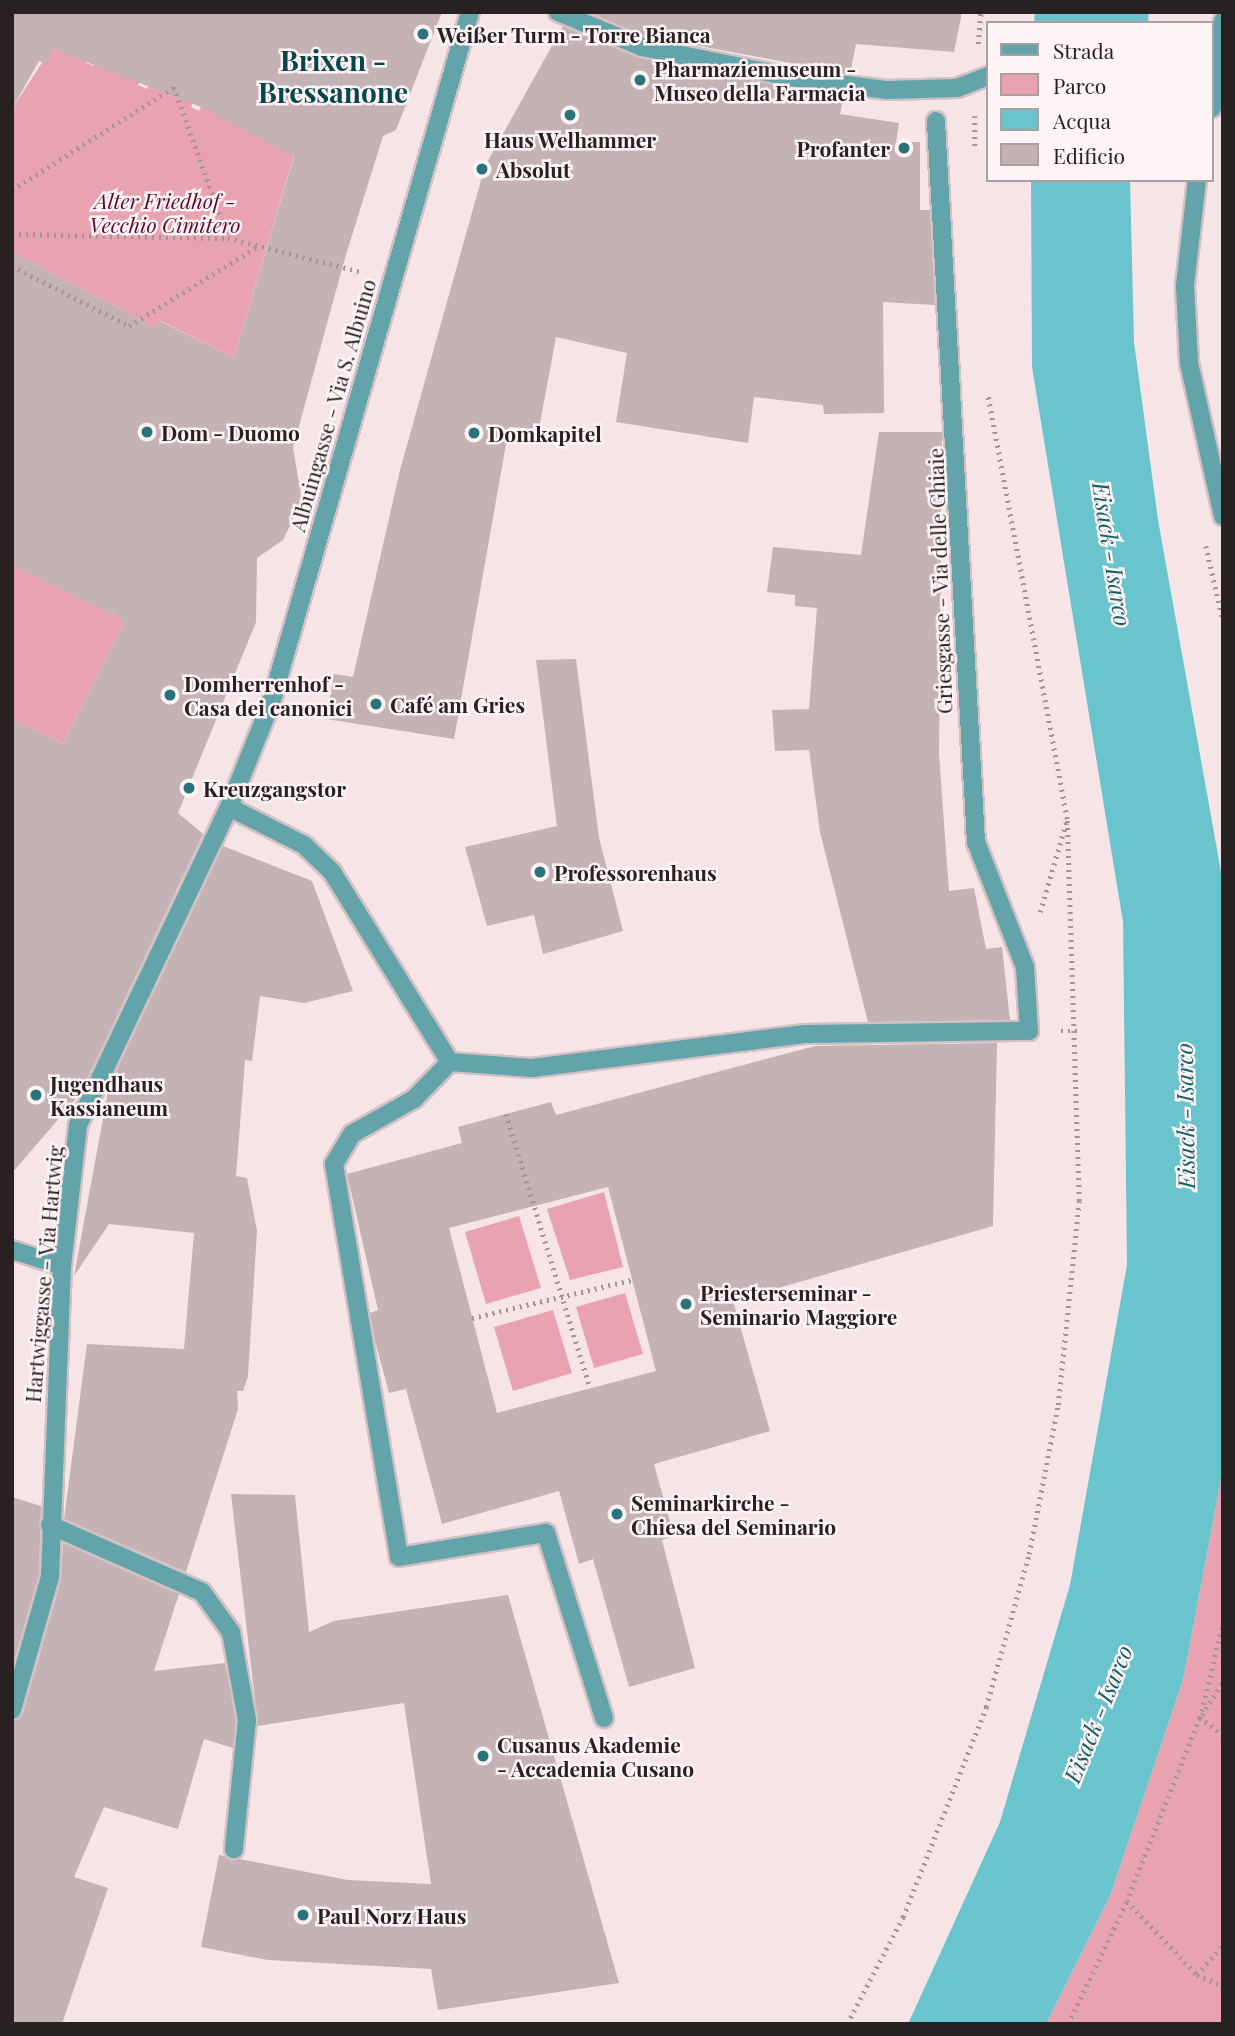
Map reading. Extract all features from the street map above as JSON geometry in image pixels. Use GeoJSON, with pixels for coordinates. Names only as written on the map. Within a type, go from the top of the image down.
{"type":"FeatureCollection","features":[{"type":"Feature","properties":{"kind":"street","name":"Albuingasse - Via S. Albuino"},"geometry":{"type":"LineString","coordinates":[[229,807],[271,703],[470,12]]}},
{"type":"Feature","properties":{"kind":"street"},"geometry":{"type":"LineString","coordinates":[[558,12],[642,47],[801,79],[887,90],[957,88],[986,77]]}},
{"type":"Feature","properties":{"kind":"street"},"geometry":{"type":"LineString","coordinates":[[1214,91],[1223,21]]}},
{"type":"Feature","properties":{"kind":"street","name":"Griesgasse - Via delle Ghiaie"},"geometry":{"type":"LineString","coordinates":[[450,1062],[532,1068],[805,1034],[1029,1031],[1025,967],[976,842],[936,121]]}},
{"type":"Feature","properties":{"kind":"street"},"geometry":{"type":"LineString","coordinates":[[1197,182],[1185,286],[1189,363],[1223,516]]}},
{"type":"Feature","properties":{"kind":"street"},"geometry":{"type":"LineString","coordinates":[[229,807],[304,845],[332,872],[450,1062],[414,1099],[352,1134],[334,1164],[399,1557],[546,1533],[604,1718]]}},
{"type":"Feature","properties":{"kind":"street","name":"Hartwiggasse - Via Hartwig"},"geometry":{"type":"LineString","coordinates":[[12,1710],[50,1577],[62,1266],[78,1125],[229,807]]}},
{"type":"Feature","properties":{"kind":"street"},"geometry":{"type":"LineString","coordinates":[[12,1250],[62,1266]]}},
{"type":"Feature","properties":{"kind":"street"},"geometry":{"type":"LineString","coordinates":[[50,1525],[202,1592],[231,1632],[247,1720],[234,1849]]}},
{"type":"Feature","properties":{"kind":"path"},"geometry":{"type":"LineString","coordinates":[[12,190],[174,88],[228,239]]}},
{"type":"Feature","properties":{"kind":"path"},"geometry":{"type":"LineString","coordinates":[[12,234],[228,239],[341,265]]}},
{"type":"Feature","properties":{"kind":"path"},"geometry":{"type":"LineString","coordinates":[[12,266],[129,326],[261,245]]}},
{"type":"Feature","properties":{"kind":"path"},"geometry":{"type":"LineString","coordinates":[[1025,967],[1067,819]]}},
{"type":"Feature","properties":{"kind":"path"},"geometry":{"type":"LineString","coordinates":[[506,1114],[590,1387]]}},
{"type":"Feature","properties":{"kind":"path"},"geometry":{"type":"LineString","coordinates":[[472,1318],[632,1280]]}},
{"type":"Feature","properties":{"kind":"path"},"geometry":{"type":"LineString","coordinates":[[1068,2024],[1127,1901],[1200,1718],[1223,1622]]}},
{"type":"Feature","properties":{"kind":"path"},"geometry":{"type":"LineString","coordinates":[[1200,1718],[1223,1682]]}},
{"type":"Feature","properties":{"kind":"path"},"geometry":{"type":"LineString","coordinates":[[1200,1718],[1223,1736]]}},
{"type":"Feature","properties":{"kind":"path"},"geometry":{"type":"LineString","coordinates":[[1127,1901],[1197,1975],[1223,1986]]}},
{"type":"Feature","properties":{"kind":"path"},"geometry":{"type":"LineString","coordinates":[[1197,1975],[1223,1944]]}},
{"type":"Feature","properties":{"kind":"green space","name":"Alter Friedhof - Vecchio Cimitero"},"geometry":{"type":"Polygon","coordinates":[[[58,38],[89,52],[86,63],[94,66],[99,56],[143,74],[138,85],[147,89],[151,78],[196,97],[191,107],[199,111],[204,100],[299,138],[234,358],[161,321],[157,328],[12,252],[12,109],[58,38]]]}},
{"type":"Feature","properties":{"kind":"green space"},"geometry":{"type":"Polygon","coordinates":[[[12,565],[125,621],[63,744],[12,719],[12,565]]]}},
{"type":"Feature","properties":{"kind":"green space"},"geometry":{"type":"Polygon","coordinates":[[[604,1192],[623,1267],[570,1280],[547,1209],[604,1192]]]}},
{"type":"Feature","properties":{"kind":"green space"},"geometry":{"type":"Polygon","coordinates":[[[519,1216],[541,1288],[486,1304],[465,1232],[519,1216]]]}},
{"type":"Feature","properties":{"kind":"green space"},"geometry":{"type":"Polygon","coordinates":[[[625,1293],[643,1354],[594,1368],[576,1307],[625,1293]]]}},
{"type":"Feature","properties":{"kind":"green space"},"geometry":{"type":"Polygon","coordinates":[[[553,1310],[572,1373],[513,1391],[494,1327],[553,1310]]]}},
{"type":"Feature","properties":{"kind":"green space"},"geometry":{"type":"Polygon","coordinates":[[[1223,1469],[1223,2024],[1046,2024],[1110,1896],[1183,1680],[1223,1469]]]}},
{"type":"Feature","properties":{"kind":"water"},"geometry":{"type":"Polygon","coordinates":[[[1035,12],[1149,12],[1148,21],[1034,21],[1035,12]]]}},
{"type":"Feature","properties":{"kind":"water","name":"Eisack - Isarco"},"geometry":{"type":"Polygon","coordinates":[[[1031,182],[1130,182],[1134,342],[1158,520],[1223,883],[1223,1469],[1183,1680],[1110,1896],[1046,2024],[908,2024],[1000,1822],[1070,1585],[1127,1265],[1123,922],[1032,367],[1031,182]]]}},
{"type":"Feature","properties":{"kind":"building"},"geometry":{"type":"Polygon","coordinates":[[[12,12],[442,12],[396,130],[383,136],[345,258],[293,448],[302,501],[283,540],[257,558],[256,622],[178,813],[203,834],[80,1094],[12,1173],[12,719],[63,744],[125,621],[12,565],[12,252],[157,328],[160,321],[234,358],[294,156],[201,107],[53,49],[46,64],[39,61],[12,109],[12,12]]]}},
{"type":"Feature","properties":{"kind":"building"},"geometry":{"type":"Polygon","coordinates":[[[588,12],[962,12],[954,52],[856,44],[850,74],[645,36],[588,12]]]}},
{"type":"Feature","properties":{"kind":"building"},"geometry":{"type":"Polygon","coordinates":[[[563,26],[640,58],[844,96],[840,114],[899,123],[896,142],[920,142],[920,210],[930,210],[935,305],[883,302],[884,413],[824,414],[823,405],[754,397],[748,443],[616,422],[627,353],[556,337],[539,429],[509,427],[454,739],[326,719],[334,674],[353,677],[400,470],[485,166],[563,26]]]}},
{"type":"Feature","properties":{"kind":"building"},"geometry":{"type":"Polygon","coordinates":[[[879,432],[942,432],[939,754],[949,891],[974,888],[986,949],[1002,947],[1010,1020],[868,1022],[820,832],[809,750],[775,751],[772,710],[809,709],[817,608],[795,606],[795,595],[767,592],[773,547],[861,555],[879,432]]]}},
{"type":"Feature","properties":{"kind":"building","name":"Professorenhaus"},"geometry":{"type":"Polygon","coordinates":[[[576,659],[599,838],[623,931],[543,954],[534,915],[487,926],[465,847],[557,826],[536,660],[576,659]]]}},
{"type":"Feature","properties":{"kind":"building"},"geometry":{"type":"Polygon","coordinates":[[[223,846],[312,881],[353,991],[304,1003],[260,996],[252,1061],[245,1060],[236,1176],[247,1178],[257,1231],[248,1376],[243,1391],[237,1391],[238,1409],[186,1572],[64,1519],[87,1344],[184,1349],[194,1233],[109,1224],[74,1276],[109,1086],[223,846]]]}},
{"type":"Feature","properties":{"kind":"building"},"geometry":{"type":"Polygon","coordinates":[[[997,1043],[993,1226],[733,1301],[770,1431],[654,1464],[674,1536],[662,1540],[695,1668],[629,1687],[593,1559],[579,1564],[559,1491],[442,1524],[406,1389],[389,1393],[370,1313],[378,1310],[347,1174],[462,1143],[458,1127],[551,1102],[556,1115],[815,1046],[997,1043]],[[608,1187],[449,1228],[497,1413],[656,1371],[608,1187]]]}},
{"type":"Feature","properties":{"kind":"building"},"geometry":{"type":"Polygon","coordinates":[[[231,1494],[295,1495],[309,1632],[334,1621],[508,1595],[619,1983],[438,2010],[431,1969],[268,1960],[201,1947],[219,1855],[348,1880],[431,1884],[404,1703],[258,1726],[231,1494]]]}},
{"type":"Feature","properties":{"kind":"building"},"geometry":{"type":"Polygon","coordinates":[[[12,1497],[41,1506],[39,1575],[12,1668],[12,1497]]]}},
{"type":"Feature","properties":{"kind":"building"},"geometry":{"type":"Polygon","coordinates":[[[63,1543],[179,1594],[154,1671],[225,1663],[236,1720],[233,1748],[204,1739],[178,1829],[104,1807],[74,1877],[108,1888],[62,2024],[12,2024],[12,1721],[23,1713],[61,1580],[63,1543]]]}},
{"type":"Feature","properties":{"kind":"place","name":"Weißer Turm - Torre Bianca"},"geometry":{"type":"Point","coordinates":[423,34]}},
{"type":"Feature","properties":{"kind":"place","name":"Pharmaziemuseum - Museo della Farmacia"},"geometry":{"type":"Point","coordinates":[640,80]}},
{"type":"Feature","properties":{"kind":"place","name":"Haus Welhammer"},"geometry":{"type":"Point","coordinates":[570,115]}},
{"type":"Feature","properties":{"kind":"place","name":"Profanter"},"geometry":{"type":"Point","coordinates":[904,148]}},
{"type":"Feature","properties":{"kind":"place","name":"Absolut"},"geometry":{"type":"Point","coordinates":[482,169]}},
{"type":"Feature","properties":{"kind":"place","name":"Dom - Duomo"},"geometry":{"type":"Point","coordinates":[147,432]}},
{"type":"Feature","properties":{"kind":"place","name":"Domkapitel"},"geometry":{"type":"Point","coordinates":[474,433]}},
{"type":"Feature","properties":{"kind":"place","name":"Domherrenhof - Casa dei canonici"},"geometry":{"type":"Point","coordinates":[170,695]}},
{"type":"Feature","properties":{"kind":"place","name":"Café am Gries"},"geometry":{"type":"Point","coordinates":[376,704]}},
{"type":"Feature","properties":{"kind":"place","name":"Kreuzgangstor"},"geometry":{"type":"Point","coordinates":[189,788]}},
{"type":"Feature","properties":{"kind":"place","name":"Professorenhaus"},"geometry":{"type":"Point","coordinates":[540,872]}},
{"type":"Feature","properties":{"kind":"place","name":"Jugendhaus Kassianeum"},"geometry":{"type":"Point","coordinates":[36,1095]}},
{"type":"Feature","properties":{"kind":"place","name":"Priesterseminar - Seminario Maggiore"},"geometry":{"type":"Point","coordinates":[686,1304]}},
{"type":"Feature","properties":{"kind":"place","name":"Seminarkirche - Chiesa del Seminario"},"geometry":{"type":"Point","coordinates":[617,1514]}},
{"type":"Feature","properties":{"kind":"place","name":"Cusanus Akademie - Accademia Cusano"},"geometry":{"type":"Point","coordinates":[483,1756]}},
{"type":"Feature","properties":{"kind":"place","name":"Paul Norz Haus"},"geometry":{"type":"Point","coordinates":[303,1915]}},
{"type":"Feature","properties":{"kind":"district","name":"Brixen - Bressanone"},"geometry":{"type":"Point","coordinates":[333,76]}}]}
